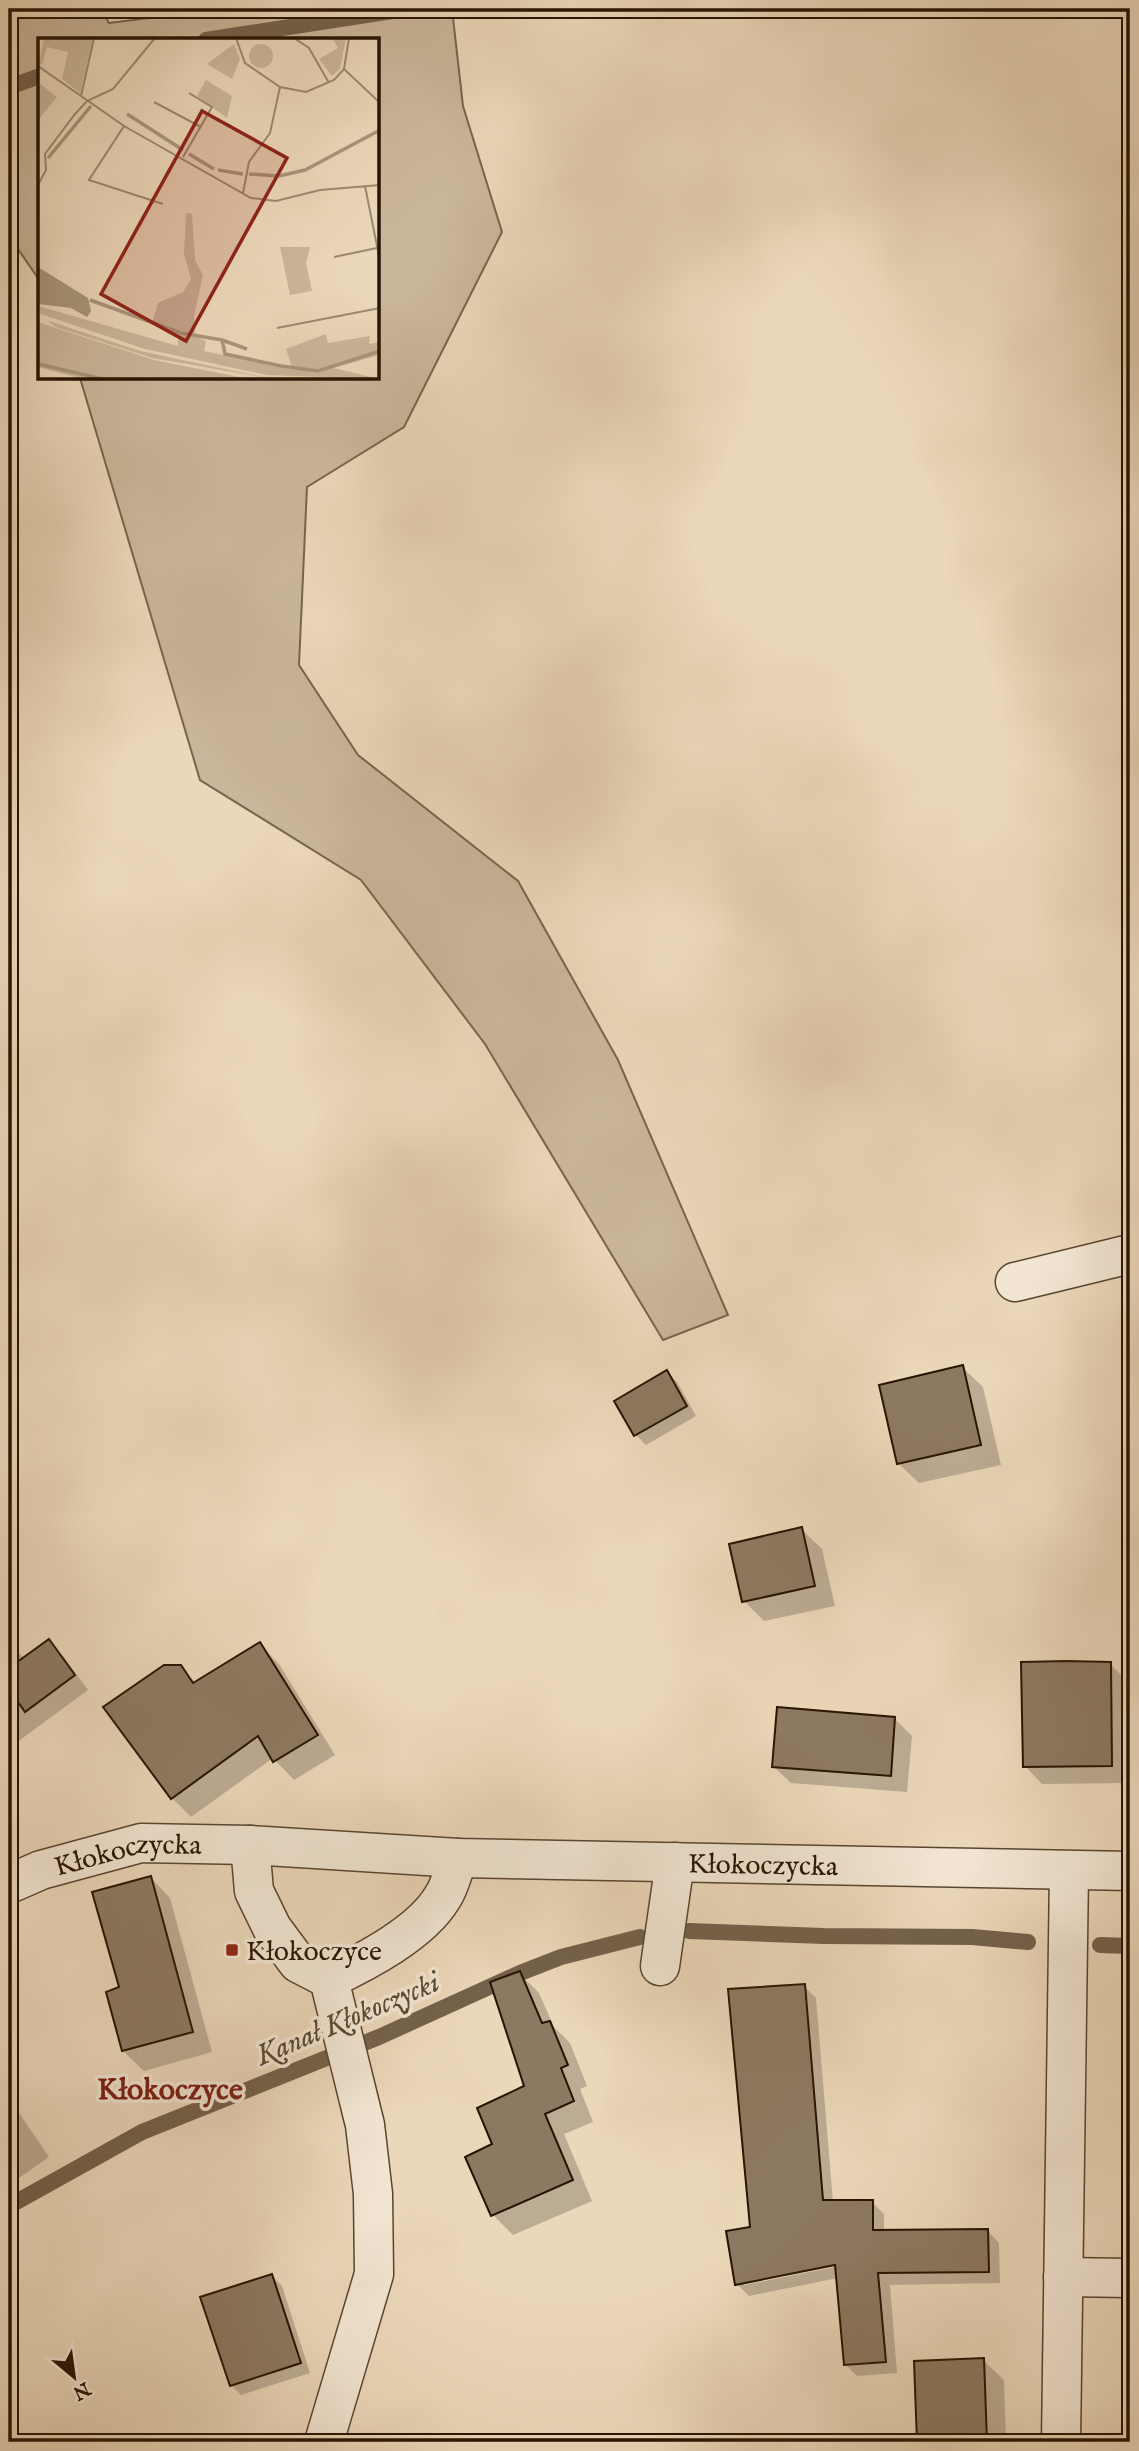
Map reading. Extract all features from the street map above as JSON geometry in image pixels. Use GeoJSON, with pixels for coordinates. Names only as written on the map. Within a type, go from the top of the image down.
{"type":"FeatureCollection","features":[{"type":"Feature","properties":{"kind":"street"},"geometry":{"type":"LineString","coordinates":[[1015,1282],[1130,1254]]}},
{"type":"Feature","properties":{"kind":"street","name":"Kłokoczycka"},"geometry":{"type":"LineString","coordinates":[[9,1884],[41,1870],[141,1843],[250,1845],[458,1858],[1130,1871]]}},
{"type":"Feature","properties":{"kind":"street"},"geometry":{"type":"LineString","coordinates":[[250,1845],[254,1891],[272,1928],[298,1963],[329,1979],[365,2125],[373,2194],[374,2274],[324,2442]]}},
{"type":"Feature","properties":{"kind":"street"},"geometry":{"type":"LineString","coordinates":[[329,1979],[372,1959],[424,1920],[443,1898],[458,1858]]}},
{"type":"Feature","properties":{"kind":"street"},"geometry":{"type":"LineString","coordinates":[[660,1966],[675,1862]]}},
{"type":"Feature","properties":{"kind":"street"},"geometry":{"type":"LineString","coordinates":[[1061,2442],[1069,1871]]}},
{"type":"Feature","properties":{"kind":"street"},"geometry":{"type":"LineString","coordinates":[[1063,2277],[1130,2278]]}},
{"type":"Feature","properties":{"kind":"shaded area"},"geometry":{"type":"Polygon","coordinates":[[[9,9],[101,9],[109,23],[222,9],[452,9],[463,106],[502,232],[404,427],[307,487],[299,665],[358,755],[518,881],[618,1060],[728,1315],[663,1340],[485,1044],[361,880],[200,780],[81,380],[380,380],[380,38],[38,38],[38,278],[9,236],[9,9]]]}},
{"type":"Feature","properties":{"kind":"building"},"geometry":{"type":"Polygon","coordinates":[[[963,1365],[981,1445],[897,1464],[879,1385],[963,1365]]]}},
{"type":"Feature","properties":{"kind":"building"},"geometry":{"type":"Polygon","coordinates":[[[667,1370],[687,1406],[634,1436],[614,1401],[667,1370]]]}},
{"type":"Feature","properties":{"kind":"building"},"geometry":{"type":"Polygon","coordinates":[[[802,1527],[815,1586],[742,1602],[729,1544],[802,1527]]]}},
{"type":"Feature","properties":{"kind":"building"},"geometry":{"type":"Polygon","coordinates":[[[49,1639],[75,1675],[25,1712],[9,1689],[9,1668],[49,1639]]]}},
{"type":"Feature","properties":{"kind":"building"},"geometry":{"type":"Polygon","coordinates":[[[260,1642],[318,1735],[273,1762],[258,1736],[171,1799],[103,1707],[164,1665],[181,1665],[193,1683],[260,1642]]]}},
{"type":"Feature","properties":{"kind":"building"},"geometry":{"type":"Polygon","coordinates":[[[1021,1662],[1111,1662],[1112,1766],[1023,1767],[1021,1662]]]}},
{"type":"Feature","properties":{"kind":"building"},"geometry":{"type":"Polygon","coordinates":[[[777,1707],[895,1717],[891,1776],[772,1767],[777,1707]]]}},
{"type":"Feature","properties":{"kind":"building"},"geometry":{"type":"Polygon","coordinates":[[[151,1876],[193,2032],[122,2051],[106,1992],[119,1987],[92,1892],[151,1876]]]}},
{"type":"Feature","properties":{"kind":"building"},"geometry":{"type":"Polygon","coordinates":[[[520,1971],[542,2023],[550,2021],[568,2065],[561,2068],[574,2101],[545,2114],[573,2180],[491,2216],[465,2157],[492,2144],[477,2108],[524,2086],[490,1982],[520,1971]]]}},
{"type":"Feature","properties":{"kind":"building"},"geometry":{"type":"Polygon","coordinates":[[[805,1984],[823,2200],[873,2200],[873,2230],[988,2229],[989,2272],[878,2273],[886,2362],[844,2365],[835,2265],[735,2285],[726,2231],[750,2227],[728,1989],[805,1984]]]}},
{"type":"Feature","properties":{"kind":"building"},"geometry":{"type":"Polygon","coordinates":[[[272,2274],[301,2363],[230,2386],[200,2297],[272,2274]]]}},
{"type":"Feature","properties":{"kind":"building"},"geometry":{"type":"Polygon","coordinates":[[[984,2358],[987,2442],[917,2442],[914,2361],[984,2358]]]}},
{"type":"Feature","properties":{"kind":"waterway"},"geometry":{"type":"LineString","coordinates":[[219,38],[405,9]]}},
{"type":"Feature","properties":{"kind":"waterway"},"geometry":{"type":"LineString","coordinates":[[9,87],[38,77]]}},
{"type":"Feature","properties":{"kind":"waterway","name":"Kanał Kłokoczycki"},"geometry":{"type":"LineString","coordinates":[[689,1931],[824,1936],[972,1937],[1028,1942]]}},
{"type":"Feature","properties":{"kind":"waterway","name":"Kanał Kłokoczycki"},"geometry":{"type":"LineString","coordinates":[[9,2206],[142,2132],[379,2037],[520,1973],[561,1957],[640,1937]]}},
{"type":"Feature","properties":{"kind":"waterway","name":"Kanał Kłokoczycki"},"geometry":{"type":"LineString","coordinates":[[1100,1945],[1130,1946]]}},
{"type":"Feature","properties":{"kind":"place","name":"Kłokoczyce"},"geometry":{"type":"Point","coordinates":[232,1950]}},
{"type":"Feature","properties":{"kind":"district","name":"Kłokoczyce"},"geometry":{"type":"Point","coordinates":[170,2089]}}]}
